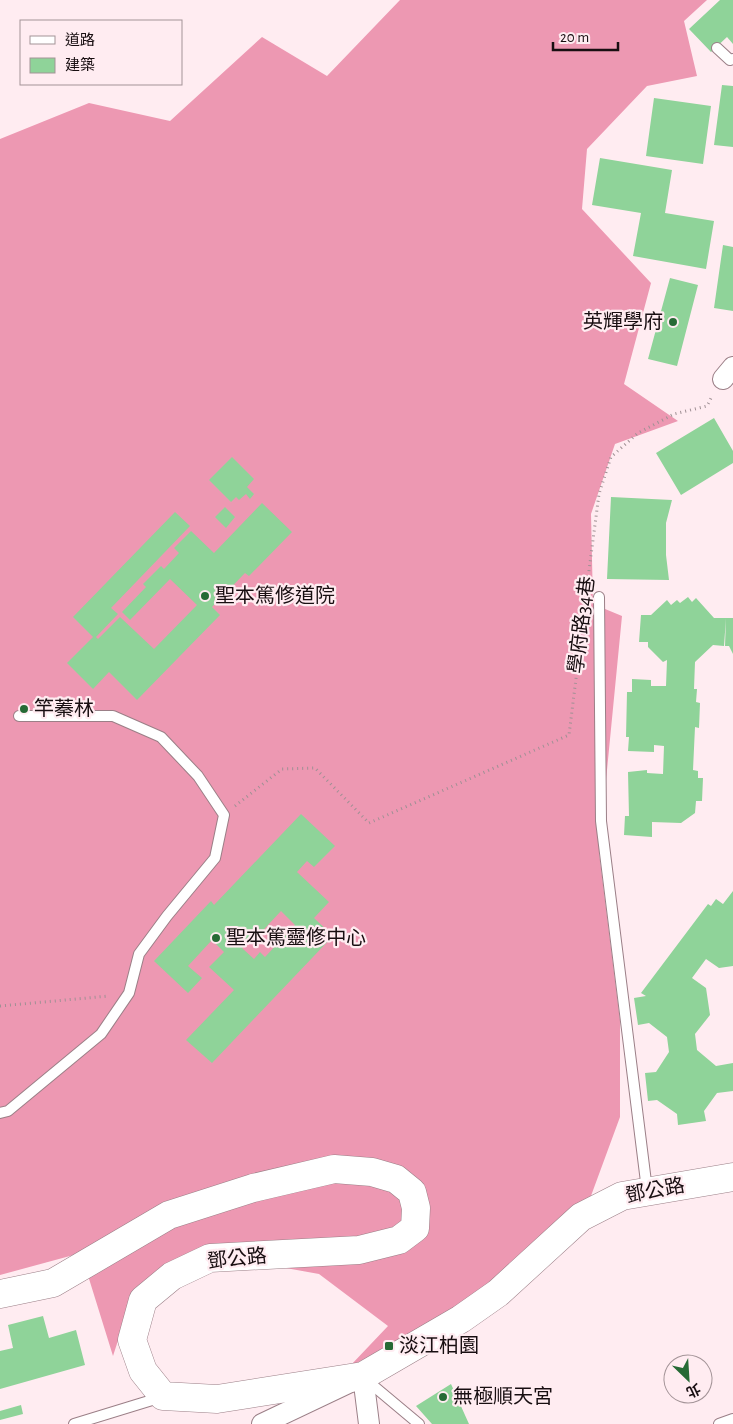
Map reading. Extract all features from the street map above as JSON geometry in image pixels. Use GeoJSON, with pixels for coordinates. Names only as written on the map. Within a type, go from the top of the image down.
{"type":"FeatureCollection","features":[{"type":"Feature","properties":{"kind":"street","name":"鄧公路"},"geometry":{"type":"LineString","coordinates":[[0,1294],[53,1282],[169,1215],[253,1188],[334,1169],[372,1172],[396,1179],[412,1192],[416,1208],[414,1228],[399,1240],[359,1250],[210,1258],[172,1276],[144,1300],[132,1340],[143,1371],[163,1396],[217,1399],[363,1376],[461,1319],[498,1293],[581,1217],[622,1196],[647,1190],[733,1177]]}},
{"type":"Feature","properties":{"kind":"street"},"geometry":{"type":"LineString","coordinates":[[266,1422],[363,1376],[369,1424]]}},
{"type":"Feature","properties":{"kind":"lane"},"geometry":{"type":"LineString","coordinates":[[717,48],[730,60],[733,59]]}},
{"type":"Feature","properties":{"kind":"lane"},"geometry":{"type":"LineString","coordinates":[[599,597],[601,821],[647,1190]]}},
{"type":"Feature","properties":{"kind":"lane"},"geometry":{"type":"LineString","coordinates":[[0,1113],[8,1111],[100,1034],[129,993],[139,954],[167,916],[215,858],[224,815],[198,776],[161,737],[113,716],[18,716]]}},
{"type":"Feature","properties":{"kind":"lane"},"geometry":{"type":"LineString","coordinates":[[363,1376],[419,1424]]}},
{"type":"Feature","properties":{"kind":"lane"},"geometry":{"type":"LineString","coordinates":[[74,1424],[163,1396]]}},
{"type":"Feature","properties":{"kind":"lane"},"geometry":{"type":"LineString","coordinates":[[719,1424],[733,1419]]}},
{"type":"Feature","properties":{"kind":"path","name":"學府路34巷"},"geometry":{"type":"LineString","coordinates":[[587,590],[599,494],[611,457],[638,432],[674,414],[707,406],[728,373]]}},
{"type":"Feature","properties":{"kind":"path","name":"學府路34巷"},"geometry":{"type":"LineString","coordinates":[[224,815],[282,770],[315,768],[369,823],[569,735],[582,629]]}},
{"type":"Feature","properties":{"kind":"path"},"geometry":{"type":"LineString","coordinates":[[0,1006],[129,993]]}},
{"type":"Feature","properties":{"kind":"shaded area"},"geometry":{"type":"Polygon","coordinates":[[[400,0],[707,0],[684,21],[697,76],[647,86],[587,149],[582,209],[651,283],[624,384],[678,421],[615,444],[591,514],[593,604],[622,616],[599,852],[620,1020],[620,1117],[588,1204],[498,1282],[406,1339],[350,1366],[388,1326],[319,1274],[208,1254],[168,1265],[135,1288],[113,1356],[81,1253],[0,1275],[0,139],[89,103],[170,121],[262,37],[327,76],[400,0]]]}},
{"type":"Feature","properties":{"kind":"building"},"geometry":{"type":"Polygon","coordinates":[[[720,0],[733,0],[733,44],[727,37],[711,52],[689,29],[720,0]]]}},
{"type":"Feature","properties":{"kind":"building"},"geometry":{"type":"Polygon","coordinates":[[[722,85],[733,86],[733,147],[714,145],[722,85]]]}},
{"type":"Feature","properties":{"kind":"building"},"geometry":{"type":"Polygon","coordinates":[[[654,98],[711,106],[703,164],[646,156],[654,98]]]}},
{"type":"Feature","properties":{"kind":"building"},"geometry":{"type":"Polygon","coordinates":[[[600,158],[672,170],[665,213],[714,221],[706,269],[633,256],[641,213],[592,205],[600,158]]]}},
{"type":"Feature","properties":{"kind":"building"},"geometry":{"type":"Polygon","coordinates":[[[723,245],[733,247],[733,311],[714,308],[723,245]]]}},
{"type":"Feature","properties":{"kind":"building","name":"英輝學府"},"geometry":{"type":"Polygon","coordinates":[[[670,278],[698,285],[677,366],[648,359],[670,278]]]}},
{"type":"Feature","properties":{"kind":"building"},"geometry":{"type":"Polygon","coordinates":[[[714,418],[733,451],[733,463],[681,495],[656,453],[714,418]]]}},
{"type":"Feature","properties":{"kind":"building"},"geometry":{"type":"Polygon","coordinates":[[[232,457],[254,479],[247,487],[254,494],[250,499],[246,494],[239,500],[236,497],[231,502],[209,480],[232,457]]]}},
{"type":"Feature","properties":{"kind":"building"},"geometry":{"type":"Polygon","coordinates":[[[611,497],[672,500],[666,523],[666,555],[669,580],[607,579],[611,497]]]}},
{"type":"Feature","properties":{"kind":"building","name":"聖本篤修道院"},"geometry":{"type":"Polygon","coordinates":[[[262,503],[292,532],[249,576],[245,573],[212,607],[220,615],[137,700],[109,672],[93,689],[67,663],[93,637],[73,617],[175,512],[190,526],[111,608],[118,614],[96,637],[98,639],[120,617],[154,649],[197,605],[170,579],[130,620],[122,612],[146,587],[143,584],[161,566],[164,569],[179,553],[174,548],[191,531],[214,553],[262,503]]]}},
{"type":"Feature","properties":{"kind":"building"},"geometry":{"type":"Polygon","coordinates":[[[225,507],[235,517],[226,528],[215,517],[225,507]]]}},
{"type":"Feature","properties":{"kind":"building"},"geometry":{"type":"Polygon","coordinates":[[[688,597],[692,602],[696,598],[714,618],[726,618],[724,646],[713,645],[695,662],[694,689],[697,689],[696,702],[700,703],[699,728],[695,727],[693,770],[698,771],[698,778],[703,778],[702,801],[696,801],[695,813],[681,823],[652,822],[652,837],[624,835],[625,816],[629,816],[628,772],[647,770],[647,773],[663,774],[664,746],[654,745],[654,752],[628,751],[629,737],[626,737],[627,692],[632,692],[632,679],[651,680],[651,686],[666,686],[667,660],[663,662],[648,647],[648,642],[639,642],[641,615],[651,615],[667,600],[671,605],[677,600],[680,603],[688,597]]]}},
{"type":"Feature","properties":{"kind":"building"},"geometry":{"type":"Polygon","coordinates":[[[726,618],[733,618],[733,654],[729,646],[725,646],[726,618]]]}},
{"type":"Feature","properties":{"kind":"building","name":"聖本篤靈修中心"},"geometry":{"type":"Polygon","coordinates":[[[301,814],[335,846],[314,867],[307,861],[297,872],[329,902],[314,918],[333,936],[212,1063],[186,1040],[234,990],[209,967],[224,952],[212,940],[188,966],[202,978],[188,993],[154,961],[211,901],[214,905],[301,814]],[[281,911],[253,941],[251,939],[242,948],[254,959],[260,952],[265,957],[295,925],[281,911]]]}},
{"type":"Feature","properties":{"kind":"building"},"geometry":{"type":"Polygon","coordinates":[[[733,891],[733,966],[719,968],[706,959],[692,978],[706,988],[710,1015],[695,1034],[697,1050],[716,1066],[733,1063],[733,1091],[717,1093],[704,1111],[706,1121],[678,1125],[677,1114],[657,1100],[648,1101],[645,1073],[656,1072],[669,1052],[667,1037],[649,1023],[638,1025],[634,998],[646,996],[641,993],[708,904],[711,906],[716,899],[723,904],[733,891]]]}},
{"type":"Feature","properties":{"kind":"building"},"geometry":{"type":"Polygon","coordinates":[[[43,1316],[49,1338],[76,1330],[85,1365],[0,1389],[0,1351],[13,1348],[8,1325],[43,1316]]]}},
{"type":"Feature","properties":{"kind":"building","name":"無極順天宮"},"geometry":{"type":"Polygon","coordinates":[[[451,1384],[469,1424],[432,1424],[416,1406],[451,1384]]]}},
{"type":"Feature","properties":{"kind":"building"},"geometry":{"type":"Polygon","coordinates":[[[21,1405],[23,1414],[0,1420],[0,1411],[21,1405]]]}},
{"type":"Feature","properties":{"kind":"place","name":"英輝學府"},"geometry":{"type":"Point","coordinates":[673,322]}},
{"type":"Feature","properties":{"kind":"place","name":"聖本篤修道院"},"geometry":{"type":"Point","coordinates":[205,596]}},
{"type":"Feature","properties":{"kind":"place","name":"竿蓁林"},"geometry":{"type":"Point","coordinates":[24,709]}},
{"type":"Feature","properties":{"kind":"place","name":"聖本篤靈修中心"},"geometry":{"type":"Point","coordinates":[216,938]}},
{"type":"Feature","properties":{"kind":"place","name":"淡江柏園"},"geometry":{"type":"Point","coordinates":[389,1346]}},
{"type":"Feature","properties":{"kind":"place","name":"無極順天宮"},"geometry":{"type":"Point","coordinates":[443,1397]}}]}
